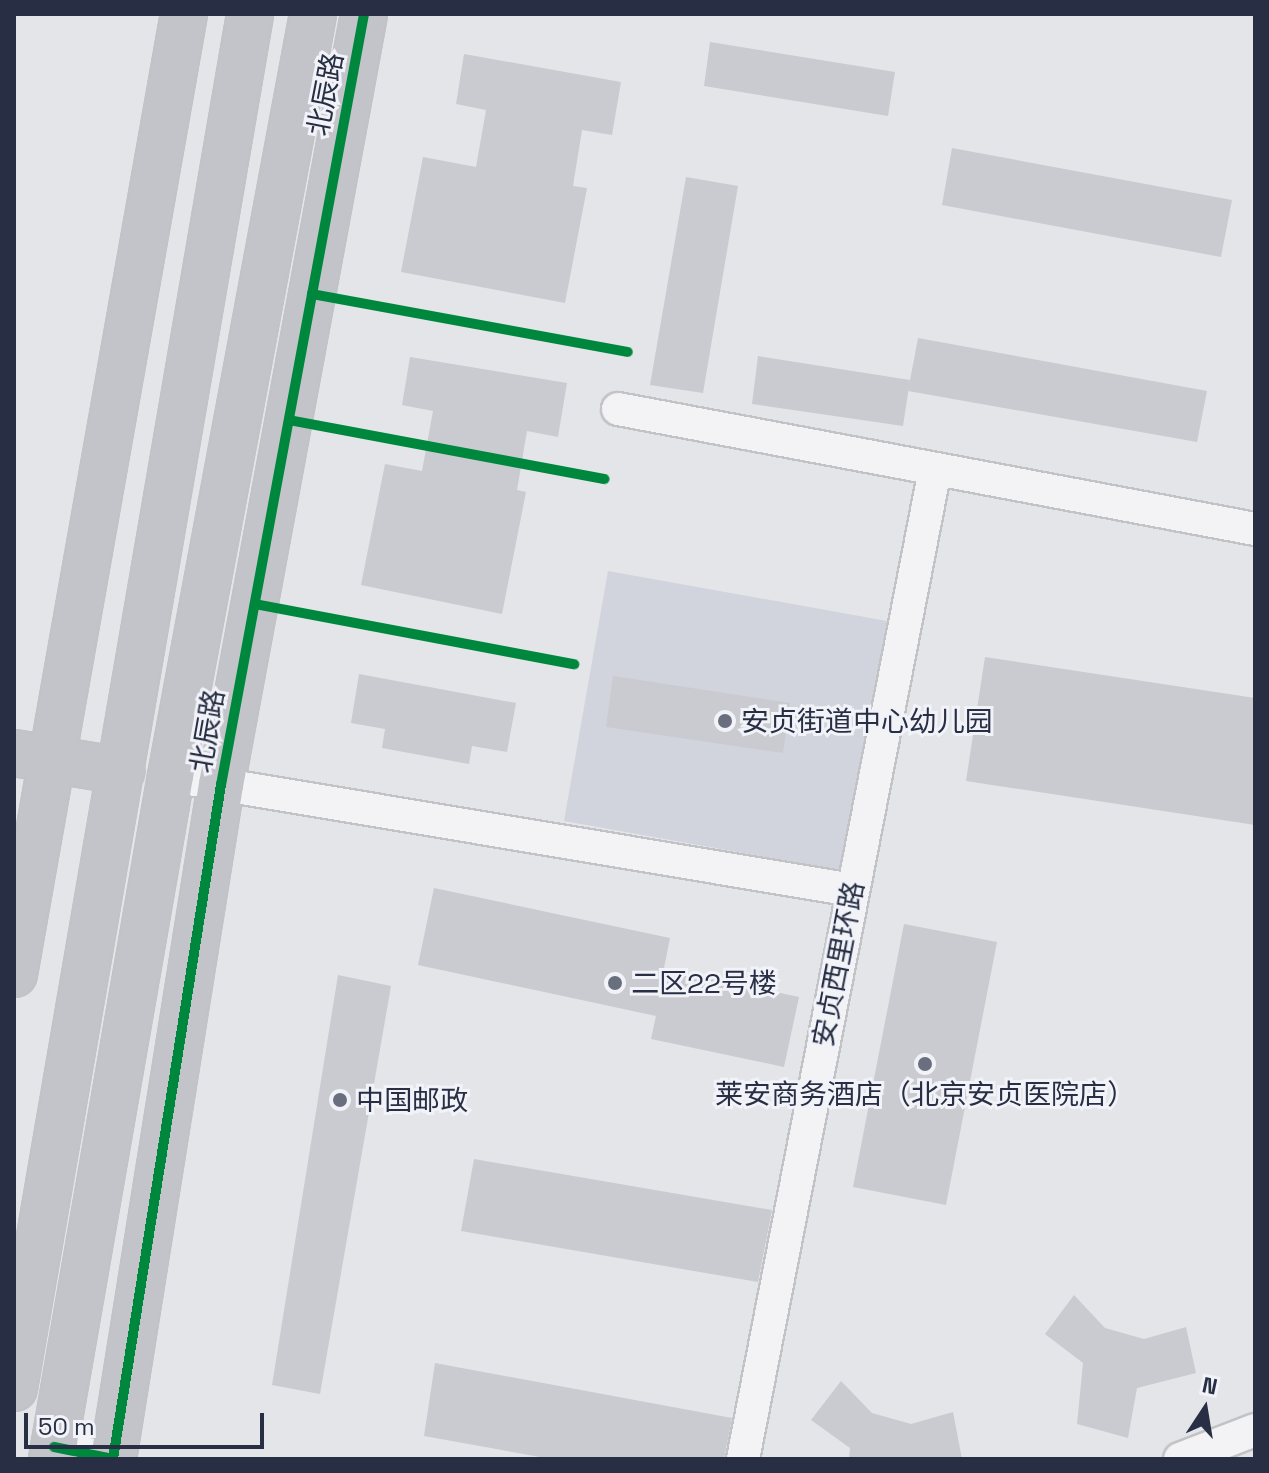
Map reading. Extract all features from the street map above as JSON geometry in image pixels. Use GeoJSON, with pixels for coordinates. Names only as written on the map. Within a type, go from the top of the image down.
{"type":"FeatureCollection","features":[{"type":"Feature","properties":{"kind":"main road"},"geometry":{"type":"LineString","coordinates":[[14,974],[32,756],[184,14]]}},
{"type":"Feature","properties":{"kind":"main road"},"geometry":{"type":"LineString","coordinates":[[14,1388],[250,14]]}},
{"type":"Feature","properties":{"kind":"main road","name":"北辰路"},"geometry":{"type":"LineString","coordinates":[[53,1453],[171,776],[313,14]]}},
{"type":"Feature","properties":{"kind":"main road","name":"北辰路"},"geometry":{"type":"LineString","coordinates":[[113,1459],[221,785],[364,14]]}},
{"type":"Feature","properties":{"kind":"main road"},"geometry":{"type":"LineString","coordinates":[[32,756],[121,771]]}},
{"type":"Feature","properties":{"kind":"street"},"geometry":{"type":"LineString","coordinates":[[618,409],[1255,529]]}},
{"type":"Feature","properties":{"kind":"street","name":"安贞西里环路"},"geometry":{"type":"LineString","coordinates":[[743,1459],[935,469]]}},
{"type":"Feature","properties":{"kind":"street"},"geometry":{"type":"LineString","coordinates":[[171,776],[852,890]]}},
{"type":"Feature","properties":{"kind":"street"},"geometry":{"type":"LineString","coordinates":[[1180,1459],[1255,1430]]}},
{"type":"Feature","properties":{"kind":"street"},"geometry":{"type":"LineString","coordinates":[[53,1453],[113,1459]]}},
{"type":"Feature","properties":{"kind":"shaded area","name":"安贞街道中心幼儿园"},"geometry":{"type":"Polygon","coordinates":[[[608,571],[887,621],[843,871],[564,821],[608,571]]]}},
{"type":"Feature","properties":{"kind":"building"},"geometry":{"type":"Polygon","coordinates":[[[710,42],[895,72],[888,116],[704,86],[710,42]]]}},
{"type":"Feature","properties":{"kind":"building"},"geometry":{"type":"Polygon","coordinates":[[[464,54],[621,82],[612,135],[582,130],[573,186],[587,188],[565,303],[401,272],[423,157],[476,167],[486,110],[456,104],[464,54]]]}},
{"type":"Feature","properties":{"kind":"building"},"geometry":{"type":"Polygon","coordinates":[[[952,148],[1232,200],[1221,257],[942,205],[952,148]]]}},
{"type":"Feature","properties":{"kind":"building"},"geometry":{"type":"Polygon","coordinates":[[[686,177],[738,186],[703,393],[650,385],[686,177]]]}},
{"type":"Feature","properties":{"kind":"building"},"geometry":{"type":"Polygon","coordinates":[[[918,338],[1207,391],[1197,442],[908,391],[918,338]]]}},
{"type":"Feature","properties":{"kind":"building"},"geometry":{"type":"Polygon","coordinates":[[[758,356],[910,380],[903,426],[752,404],[758,356]]]}},
{"type":"Feature","properties":{"kind":"building"},"geometry":{"type":"Polygon","coordinates":[[[410,357],[567,383],[558,437],[527,431],[517,490],[526,492],[502,614],[361,585],[385,464],[422,471],[433,411],[402,405],[410,357]]]}},
{"type":"Feature","properties":{"kind":"building"},"geometry":{"type":"Polygon","coordinates":[[[985,657],[1255,698],[1255,825],[966,781],[985,657]]]}},
{"type":"Feature","properties":{"kind":"building"},"geometry":{"type":"Polygon","coordinates":[[[359,674],[516,703],[507,752],[472,746],[469,764],[382,748],[385,729],[351,723],[359,674]]]}},
{"type":"Feature","properties":{"kind":"building"},"geometry":{"type":"Polygon","coordinates":[[[613,676],[790,703],[783,753],[606,727],[613,676]]]}},
{"type":"Feature","properties":{"kind":"building","name":"二区22号楼"},"geometry":{"type":"Polygon","coordinates":[[[434,888],[670,938],[664,968],[799,997],[784,1067],[651,1039],[656,1016],[418,965],[434,888]]]}},
{"type":"Feature","properties":{"kind":"building","name":"莱安商务酒店（北京安贞医院店）"},"geometry":{"type":"Polygon","coordinates":[[[904,924],[997,942],[946,1205],[853,1187],[904,924]]]}},
{"type":"Feature","properties":{"kind":"building"},"geometry":{"type":"Polygon","coordinates":[[[338,975],[391,986],[320,1394],[272,1385],[338,975]]]}},
{"type":"Feature","properties":{"kind":"building"},"geometry":{"type":"Polygon","coordinates":[[[474,1159],[772,1210],[758,1282],[461,1231],[474,1159]]]}},
{"type":"Feature","properties":{"kind":"building"},"geometry":{"type":"Polygon","coordinates":[[[1074,1295],[1105,1328],[1144,1339],[1186,1327],[1196,1373],[1137,1388],[1128,1438],[1077,1424],[1083,1363],[1045,1334],[1074,1295]]]}},
{"type":"Feature","properties":{"kind":"building"},"geometry":{"type":"Polygon","coordinates":[[[435,1363],[732,1418],[724,1459],[551,1459],[424,1436],[435,1363]]]}},
{"type":"Feature","properties":{"kind":"building"},"geometry":{"type":"Polygon","coordinates":[[[841,1381],[872,1413],[911,1424],[953,1412],[962,1459],[849,1459],[850,1448],[811,1420],[841,1381]]]}},
{"type":"Feature","properties":{"kind":"cycle path"},"geometry":{"type":"LineString","coordinates":[[54,1447],[113,1459],[221,785],[364,14]]}},
{"type":"Feature","properties":{"kind":"cycle path"},"geometry":{"type":"LineString","coordinates":[[312,294],[628,352]]}},
{"type":"Feature","properties":{"kind":"cycle path"},"geometry":{"type":"LineString","coordinates":[[289,420],[605,479]]}},
{"type":"Feature","properties":{"kind":"cycle path"},"geometry":{"type":"LineString","coordinates":[[255,604],[574,664]]}},
{"type":"Feature","properties":{"kind":"place","name":"安贞街道中心幼儿园"},"geometry":{"type":"Point","coordinates":[725,721]}},
{"type":"Feature","properties":{"kind":"place","name":"二区22号楼"},"geometry":{"type":"Point","coordinates":[615,983]}},
{"type":"Feature","properties":{"kind":"place","name":"莱安商务酒店（北京安贞医院店）"},"geometry":{"type":"Point","coordinates":[925,1064]}},
{"type":"Feature","properties":{"kind":"place","name":"中国邮政"},"geometry":{"type":"Point","coordinates":[340,1100]}}]}
